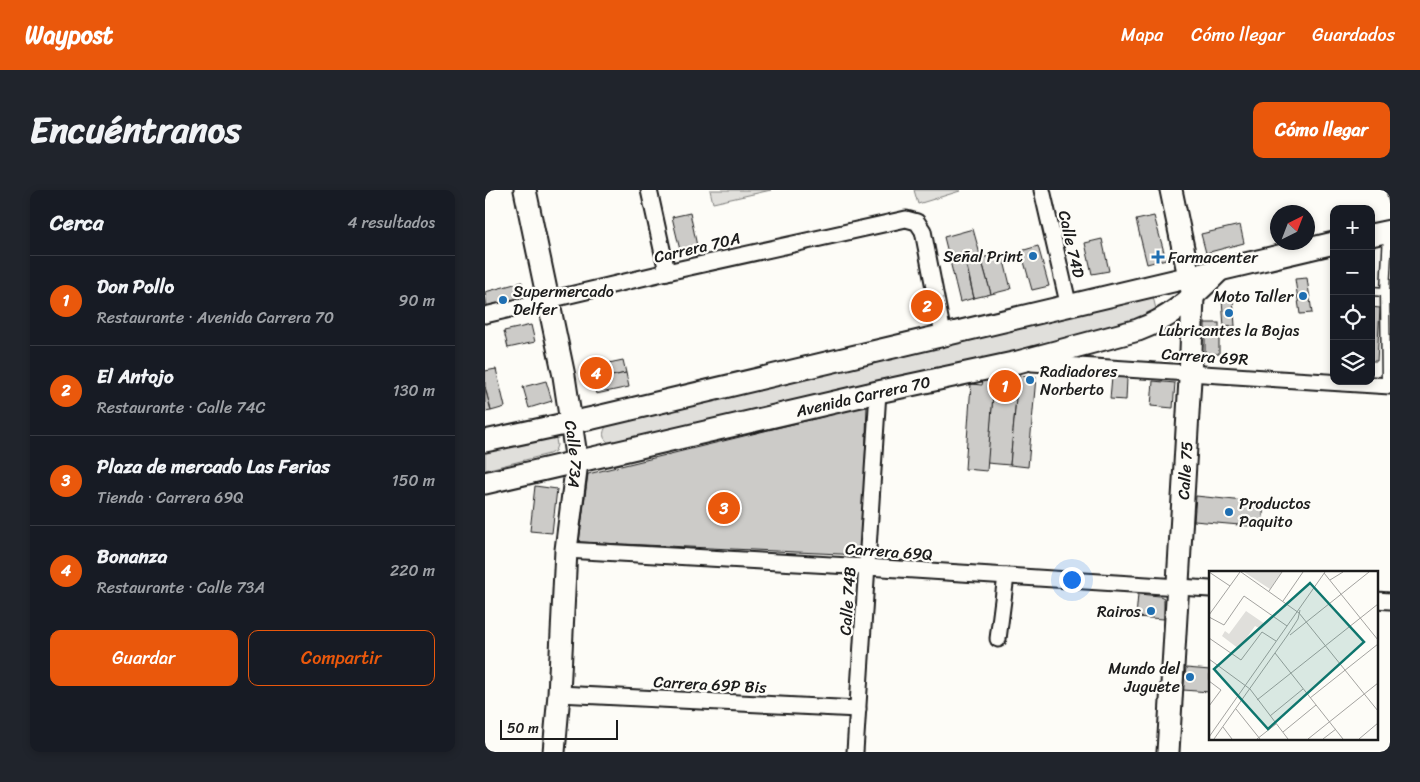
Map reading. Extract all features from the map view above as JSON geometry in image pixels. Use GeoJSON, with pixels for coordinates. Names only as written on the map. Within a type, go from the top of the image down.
{"type":"FeatureCollection","features":[{"type":"Feature","properties":{"kind":"main road","name":"Calle 73A"},"geometry":{"type":"LineString","coordinates":[[525,190],[572,422],[577,462],[566,550],[559,694],[554,752]]}},
{"type":"Feature","properties":{"kind":"main road","name":"Calle 75"},"geometry":{"type":"LineString","coordinates":[[1168,752],[1191,373],[1192,287],[1171,190]]}},
{"type":"Feature","properties":{"kind":"main road","name":"Avenida Carrera 70"},"geometry":{"type":"LineString","coordinates":[[485,441],[1069,306],[1192,287],[1220,269],[1330,244]]}},
{"type":"Feature","properties":{"kind":"main road","name":"Avenida Carrera 70"},"geometry":{"type":"LineString","coordinates":[[485,483],[878,392],[1018,362],[1138,330],[1156,323],[1177,310],[1192,287]]}},
{"type":"Feature","properties":{"kind":"street"},"geometry":{"type":"LineString","coordinates":[[649,190],[667,272]]}},
{"type":"Feature","properties":{"kind":"street","name":"Calle 74D"},"geometry":{"type":"LineString","coordinates":[[1042,190],[1069,306]]}},
{"type":"Feature","properties":{"kind":"street","name":"Carrera 70A"},"geometry":{"type":"LineString","coordinates":[[485,315],[548,299],[906,219],[917,222],[923,231],[943,334]]}},
{"type":"Feature","properties":{"kind":"street","name":"Carrera 69R"},"geometry":{"type":"LineString","coordinates":[[1018,362],[1330,381]]}},
{"type":"Feature","properties":{"kind":"street","name":"Carrera 69R"},"geometry":{"type":"LineString","coordinates":[[1375,384],[1388,386]]}},
{"type":"Feature","properties":{"kind":"street","name":"Calle 74B"},"geometry":{"type":"LineString","coordinates":[[855,752],[878,392]]}},
{"type":"Feature","properties":{"kind":"street","name":"Carrera 69Q"},"geometry":{"type":"LineString","coordinates":[[566,550],[1209,589]]}},
{"type":"Feature","properties":{"kind":"street"},"geometry":{"type":"LineString","coordinates":[[998,639],[1006,576]]}},
{"type":"Feature","properties":{"kind":"street"},"geometry":{"type":"LineString","coordinates":[[1377,600],[1390,601]]}},
{"type":"Feature","properties":{"kind":"street","name":"Carrera 69P Bis"},"geometry":{"type":"LineString","coordinates":[[559,694],[858,709]]}},
{"type":"Feature","properties":{"kind":"lane"},"geometry":{"type":"LineString","coordinates":[[1383,232],[1388,386]]}},
{"type":"Feature","properties":{"kind":"lane"},"geometry":{"type":"LineString","coordinates":[[1375,291],[1385,292]]}},
{"type":"Feature","properties":{"kind":"shaded area"},"geometry":{"type":"Polygon","coordinates":[[[710,190],[771,190],[713,203],[710,190]]]}},
{"type":"Feature","properties":{"kind":"shaded area"},"geometry":{"type":"Polygon","coordinates":[[[914,190],[960,190],[960,191],[918,204],[914,190]]]}},
{"type":"Feature","properties":{"kind":"shaded area"},"geometry":{"type":"Polygon","coordinates":[[[1153,297],[1157,313],[1100,329],[1065,343],[612,444],[604,438],[604,430],[608,424],[1153,297]]]}},
{"type":"Feature","properties":{"kind":"shaded area"},"geometry":{"type":"Polygon","coordinates":[[[553,436],[556,439],[557,445],[555,451],[549,454],[485,470],[485,449],[553,436]]]}},
{"type":"Feature","properties":{"kind":"building"},"geometry":{"type":"Polygon","coordinates":[[[1386,190],[1390,190],[1390,204],[1389,204],[1386,190]]]}},
{"type":"Feature","properties":{"kind":"building"},"geometry":{"type":"Polygon","coordinates":[[[690,213],[697,246],[680,250],[672,217],[690,213]]]}},
{"type":"Feature","properties":{"kind":"building"},"geometry":{"type":"Polygon","coordinates":[[[1154,216],[1166,259],[1147,264],[1136,220],[1154,216]]]}},
{"type":"Feature","properties":{"kind":"building"},"geometry":{"type":"Polygon","coordinates":[[[1240,225],[1244,243],[1206,253],[1201,234],[1240,225]]]}},
{"type":"Feature","properties":{"kind":"building"},"geometry":{"type":"Polygon","coordinates":[[[973,229],[981,258],[966,262],[964,257],[950,261],[944,237],[973,229]]]}},
{"type":"Feature","properties":{"kind":"building"},"geometry":{"type":"Polygon","coordinates":[[[1102,239],[1109,271],[1092,274],[1085,243],[1102,239]]]}},
{"type":"Feature","properties":{"kind":"building"},"geometry":{"type":"Polygon","coordinates":[[[1038,246],[1049,286],[1032,290],[1021,251],[1038,246]]]}},
{"type":"Feature","properties":{"kind":"building"},"geometry":{"type":"Polygon","coordinates":[[[1002,253],[1011,289],[991,294],[981,258],[1002,253]]]}},
{"type":"Feature","properties":{"kind":"building"},"geometry":{"type":"Polygon","coordinates":[[[964,257],[974,298],[960,302],[950,261],[964,257]]]}},
{"type":"Feature","properties":{"kind":"building"},"geometry":{"type":"Polygon","coordinates":[[[981,258],[991,294],[974,298],[966,262],[981,258]]]}},
{"type":"Feature","properties":{"kind":"building","name":"Moto Taller"},"geometry":{"type":"Polygon","coordinates":[[[1307,278],[1312,313],[1300,314],[1295,279],[1307,278]]]}},
{"type":"Feature","properties":{"kind":"building"},"geometry":{"type":"Polygon","coordinates":[[[522,282],[526,297],[487,307],[485,292],[522,282]]]}},
{"type":"Feature","properties":{"kind":"building"},"geometry":{"type":"Polygon","coordinates":[[[930,292],[935,313],[920,316],[915,295],[930,292]]]}},
{"type":"Feature","properties":{"kind":"building","name":"Lubricantes la Bojas"},"geometry":{"type":"Polygon","coordinates":[[[1233,298],[1235,326],[1224,327],[1222,299],[1233,298]]]}},
{"type":"Feature","properties":{"kind":"building"},"geometry":{"type":"Polygon","coordinates":[[[1375,307],[1380,308],[1377,361],[1375,361],[1375,307]]]}},
{"type":"Feature","properties":{"kind":"building"},"geometry":{"type":"Polygon","coordinates":[[[1205,323],[1219,323],[1219,354],[1205,354],[1205,323]]]}},
{"type":"Feature","properties":{"kind":"building"},"geometry":{"type":"Polygon","coordinates":[[[531,325],[535,342],[508,348],[504,331],[531,325]]]}},
{"type":"Feature","properties":{"kind":"building"},"geometry":{"type":"Polygon","coordinates":[[[623,360],[626,373],[593,380],[590,367],[623,360]]]}},
{"type":"Feature","properties":{"kind":"building"},"geometry":{"type":"Polygon","coordinates":[[[496,369],[505,407],[491,411],[485,387],[485,371],[496,369]]]}},
{"type":"Feature","properties":{"kind":"building"},"geometry":{"type":"Polygon","coordinates":[[[626,373],[629,387],[596,394],[593,380],[626,373]]]}},
{"type":"Feature","properties":{"kind":"building"},"geometry":{"type":"Polygon","coordinates":[[[1007,375],[1018,376],[1010,465],[987,463],[994,382],[1007,383],[1007,375]]]}},
{"type":"Feature","properties":{"kind":"building"},"geometry":{"type":"Polygon","coordinates":[[[1018,376],[1036,377],[1028,467],[1010,465],[1018,376]]]}},
{"type":"Feature","properties":{"kind":"building"},"geometry":{"type":"Polygon","coordinates":[[[1112,376],[1127,378],[1126,400],[1110,399],[1112,376]]]}},
{"type":"Feature","properties":{"kind":"building"},"geometry":{"type":"Polygon","coordinates":[[[983,380],[994,382],[987,471],[965,469],[971,384],[982,385],[983,380]]]}},
{"type":"Feature","properties":{"kind":"building"},"geometry":{"type":"Polygon","coordinates":[[[546,381],[552,401],[529,408],[523,387],[546,381]]]}},
{"type":"Feature","properties":{"kind":"building"},"geometry":{"type":"Polygon","coordinates":[[[1153,381],[1175,383],[1173,408],[1151,406],[1153,381]]]}},
{"type":"Feature","properties":{"kind":"building"},"geometry":{"type":"Polygon","coordinates":[[[485,387],[491,411],[485,412],[485,387]]]}},
{"type":"Feature","properties":{"kind":"building"},"geometry":{"type":"Polygon","coordinates":[[[867,406],[862,555],[579,542],[588,474],[867,406]]]}},
{"type":"Feature","properties":{"kind":"building"},"geometry":{"type":"Polygon","coordinates":[[[535,486],[557,489],[552,533],[530,531],[535,486]]]}},
{"type":"Feature","properties":{"kind":"building","name":"Productos Paquito"},"geometry":{"type":"Polygon","coordinates":[[[1196,496],[1264,503],[1262,527],[1194,521],[1196,496]]]}},
{"type":"Feature","properties":{"kind":"building","name":"Rairos"},"geometry":{"type":"Polygon","coordinates":[[[1138,594],[1164,598],[1164,619],[1136,617],[1138,594]]]}},
{"type":"Feature","properties":{"kind":"building"},"geometry":{"type":"Polygon","coordinates":[[[1186,668],[1209,670],[1209,692],[1183,690],[1186,668]]]}},
{"type":"Feature","properties":{"kind":"place","name":"Señal Print"},"geometry":{"type":"Point","coordinates":[1033,256]}},
{"type":"Feature","properties":{"kind":"place","name":"Farmacenter"},"geometry":{"type":"Point","coordinates":[1158,257]}},
{"type":"Feature","properties":{"kind":"place","name":"Moto Taller"},"geometry":{"type":"Point","coordinates":[1303,296]}},
{"type":"Feature","properties":{"kind":"place","name":"Supermercado Delfer"},"geometry":{"type":"Point","coordinates":[503,300]}},
{"type":"Feature","properties":{"kind":"place","name":"El Antojo"},"geometry":{"type":"Point","coordinates":[927,306]}},
{"type":"Feature","properties":{"kind":"place","name":"Lubricantes la Bojas"},"geometry":{"type":"Point","coordinates":[1229,313]}},
{"type":"Feature","properties":{"kind":"place","name":"Bonanza"},"geometry":{"type":"Point","coordinates":[596,373]}},
{"type":"Feature","properties":{"kind":"place","name":"Radiadores Norberto"},"geometry":{"type":"Point","coordinates":[1030,380]}},
{"type":"Feature","properties":{"kind":"place","name":"Don Pollo"},"geometry":{"type":"Point","coordinates":[1005,386]}},
{"type":"Feature","properties":{"kind":"place","name":"Plaza de mercado Las Ferias"},"geometry":{"type":"Point","coordinates":[724,508]}},
{"type":"Feature","properties":{"kind":"place","name":"Productos Paquito"},"geometry":{"type":"Point","coordinates":[1229,512]}},
{"type":"Feature","properties":{"kind":"place","name":"Rairos"},"geometry":{"type":"Point","coordinates":[1151,611]}},
{"type":"Feature","properties":{"kind":"place","name":"Mundo del Juguete"},"geometry":{"type":"Point","coordinates":[1190,677]}}]}
